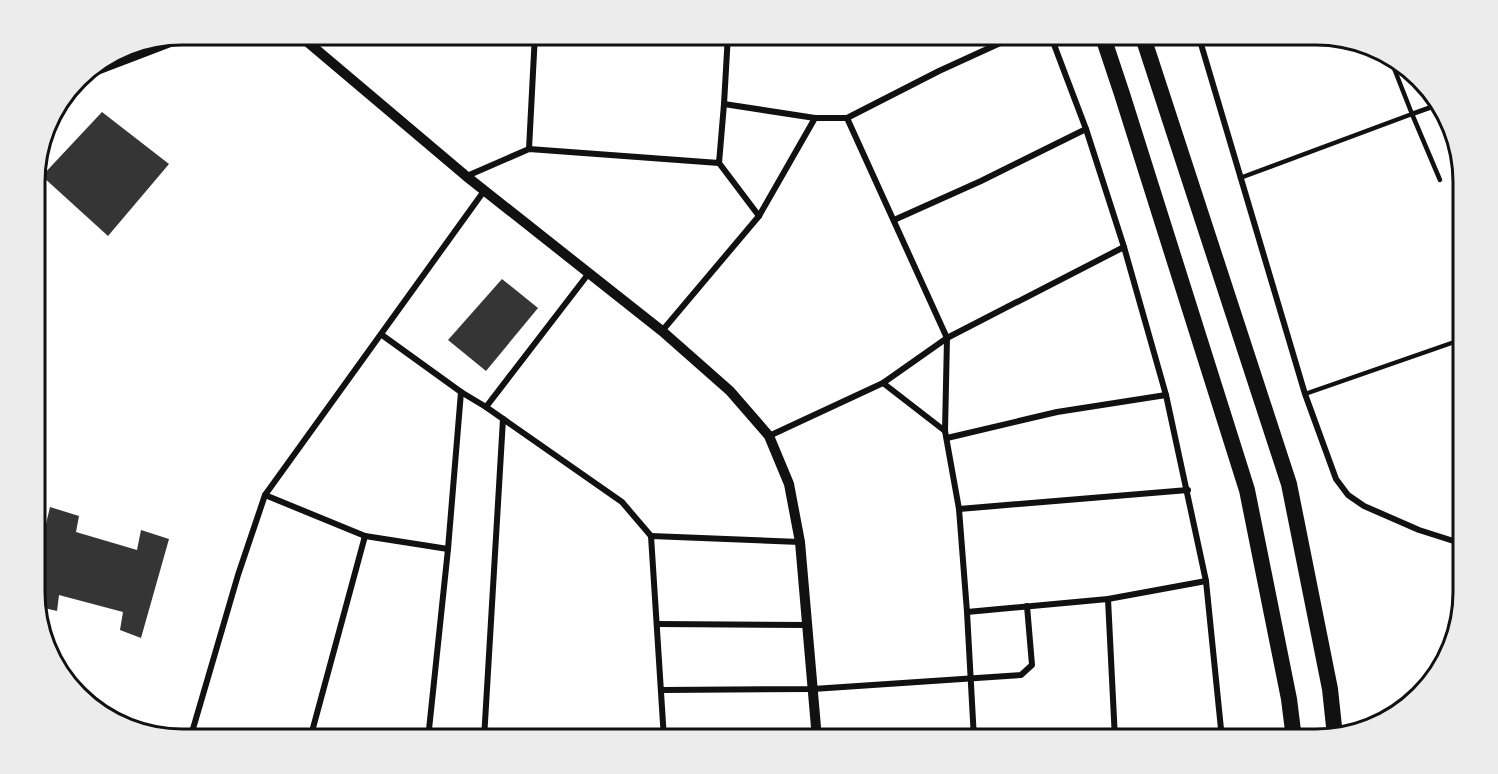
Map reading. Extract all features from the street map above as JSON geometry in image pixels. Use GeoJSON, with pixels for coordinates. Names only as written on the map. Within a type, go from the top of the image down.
{"type":"FeatureCollection","features":[{"type":"Feature","properties":{"kind":"highway"},"geometry":{"type":"LineString","coordinates":[[1106,45],[1247,490],[1289,699],[1293,729]]}},
{"type":"Feature","properties":{"kind":"highway"},"geometry":{"type":"LineString","coordinates":[[1146,45],[1289,484],[1330,688],[1334,727]]}},
{"type":"Feature","properties":{"kind":"street"},"geometry":{"type":"LineString","coordinates":[[311,45],[466,177],[662,331],[730,391],[769,436],[789,484],[800,542],[816,729]]}},
{"type":"Feature","properties":{"kind":"street"},"geometry":{"type":"LineString","coordinates":[[529,149],[534,45]]}},
{"type":"Feature","properties":{"kind":"street"},"geometry":{"type":"LineString","coordinates":[[727,45],[719,163],[759,216]]}},
{"type":"Feature","properties":{"kind":"street"},"geometry":{"type":"LineString","coordinates":[[724,104],[815,118],[847,118],[996,45]]}},
{"type":"Feature","properties":{"kind":"street"},"geometry":{"type":"LineString","coordinates":[[1054,45],[1086,129],[1124,247],[1166,395],[1206,581],[1221,729]]}},
{"type":"Feature","properties":{"kind":"street"},"geometry":{"type":"LineString","coordinates":[[1201,45],[1305,394],[1336,479],[1348,495],[1364,506],[1419,530],[1453,541]]}},
{"type":"Feature","properties":{"kind":"street"},"geometry":{"type":"LineString","coordinates":[[110,65],[155,48]]}},
{"type":"Feature","properties":{"kind":"street"},"geometry":{"type":"LineString","coordinates":[[1412,114],[1431,107]]}},
{"type":"Feature","properties":{"kind":"street"},"geometry":{"type":"LineString","coordinates":[[662,331],[759,216],[815,118]]}},
{"type":"Feature","properties":{"kind":"street"},"geometry":{"type":"LineString","coordinates":[[847,118],[947,338],[946,435],[959,509],[973,729]]}},
{"type":"Feature","properties":{"kind":"street"},"geometry":{"type":"LineString","coordinates":[[894,220],[981,181],[1086,129]]}},
{"type":"Feature","properties":{"kind":"street"},"geometry":{"type":"LineString","coordinates":[[466,177],[529,149],[719,163]]}},
{"type":"Feature","properties":{"kind":"street"},"geometry":{"type":"LineString","coordinates":[[193,729],[238,574],[264,495],[484,191]]}},
{"type":"Feature","properties":{"kind":"street"},"geometry":{"type":"LineString","coordinates":[[769,436],[883,383],[947,338],[1124,247]]}},
{"type":"Feature","properties":{"kind":"street"},"geometry":{"type":"LineString","coordinates":[[486,407],[589,273]]}},
{"type":"Feature","properties":{"kind":"street"},"geometry":{"type":"LineString","coordinates":[[382,335],[622,502],[651,536],[664,729]]}},
{"type":"Feature","properties":{"kind":"street"},"geometry":{"type":"LineString","coordinates":[[883,383],[946,435]]}},
{"type":"Feature","properties":{"kind":"street"},"geometry":{"type":"LineString","coordinates":[[429,729],[448,549],[461,392]]}},
{"type":"Feature","properties":{"kind":"street"},"geometry":{"type":"LineString","coordinates":[[946,435],[1057,412],[1166,395]]}},
{"type":"Feature","properties":{"kind":"street"},"geometry":{"type":"LineString","coordinates":[[485,729],[503,419]]}},
{"type":"Feature","properties":{"kind":"street"},"geometry":{"type":"LineString","coordinates":[[959,509],[1188,490]]}},
{"type":"Feature","properties":{"kind":"street"},"geometry":{"type":"LineString","coordinates":[[264,495],[365,536],[448,549]]}},
{"type":"Feature","properties":{"kind":"street"},"geometry":{"type":"LineString","coordinates":[[313,729],[365,536]]}},
{"type":"Feature","properties":{"kind":"street"},"geometry":{"type":"LineString","coordinates":[[651,536],[800,542]]}},
{"type":"Feature","properties":{"kind":"street"},"geometry":{"type":"LineString","coordinates":[[967,612],[1108,599],[1206,581]]}},
{"type":"Feature","properties":{"kind":"street"},"geometry":{"type":"LineString","coordinates":[[1108,599],[1114,729]]}},
{"type":"Feature","properties":{"kind":"street"},"geometry":{"type":"LineString","coordinates":[[662,690],[813,689],[1021,675],[1032,665],[1027,606]]}},
{"type":"Feature","properties":{"kind":"street"},"geometry":{"type":"LineString","coordinates":[[657,624],[807,625]]}},
{"type":"Feature","properties":{"kind":"lane"},"geometry":{"type":"LineString","coordinates":[[1395,70],[1440,180]]}},
{"type":"Feature","properties":{"kind":"lane"},"geometry":{"type":"LineString","coordinates":[[1240,178],[1412,114]]}},
{"type":"Feature","properties":{"kind":"lane"},"geometry":{"type":"LineString","coordinates":[[1305,394],[1453,342]]}},
{"type":"Feature","properties":{"kind":"building"},"geometry":{"type":"Polygon","coordinates":[[[102,112],[169,164],[108,236],[45,179],[45,173],[102,112]]]}},
{"type":"Feature","properties":{"kind":"building"},"geometry":{"type":"Polygon","coordinates":[[[502,279],[538,308],[486,371],[448,340],[502,279]]]}},
{"type":"Feature","properties":{"kind":"building"},"geometry":{"type":"Polygon","coordinates":[[[50,507],[79,516],[76,532],[137,550],[141,530],[169,539],[141,638],[120,630],[123,612],[59,595],[57,611],[46,608],[45,528],[50,507]]]}}]}
